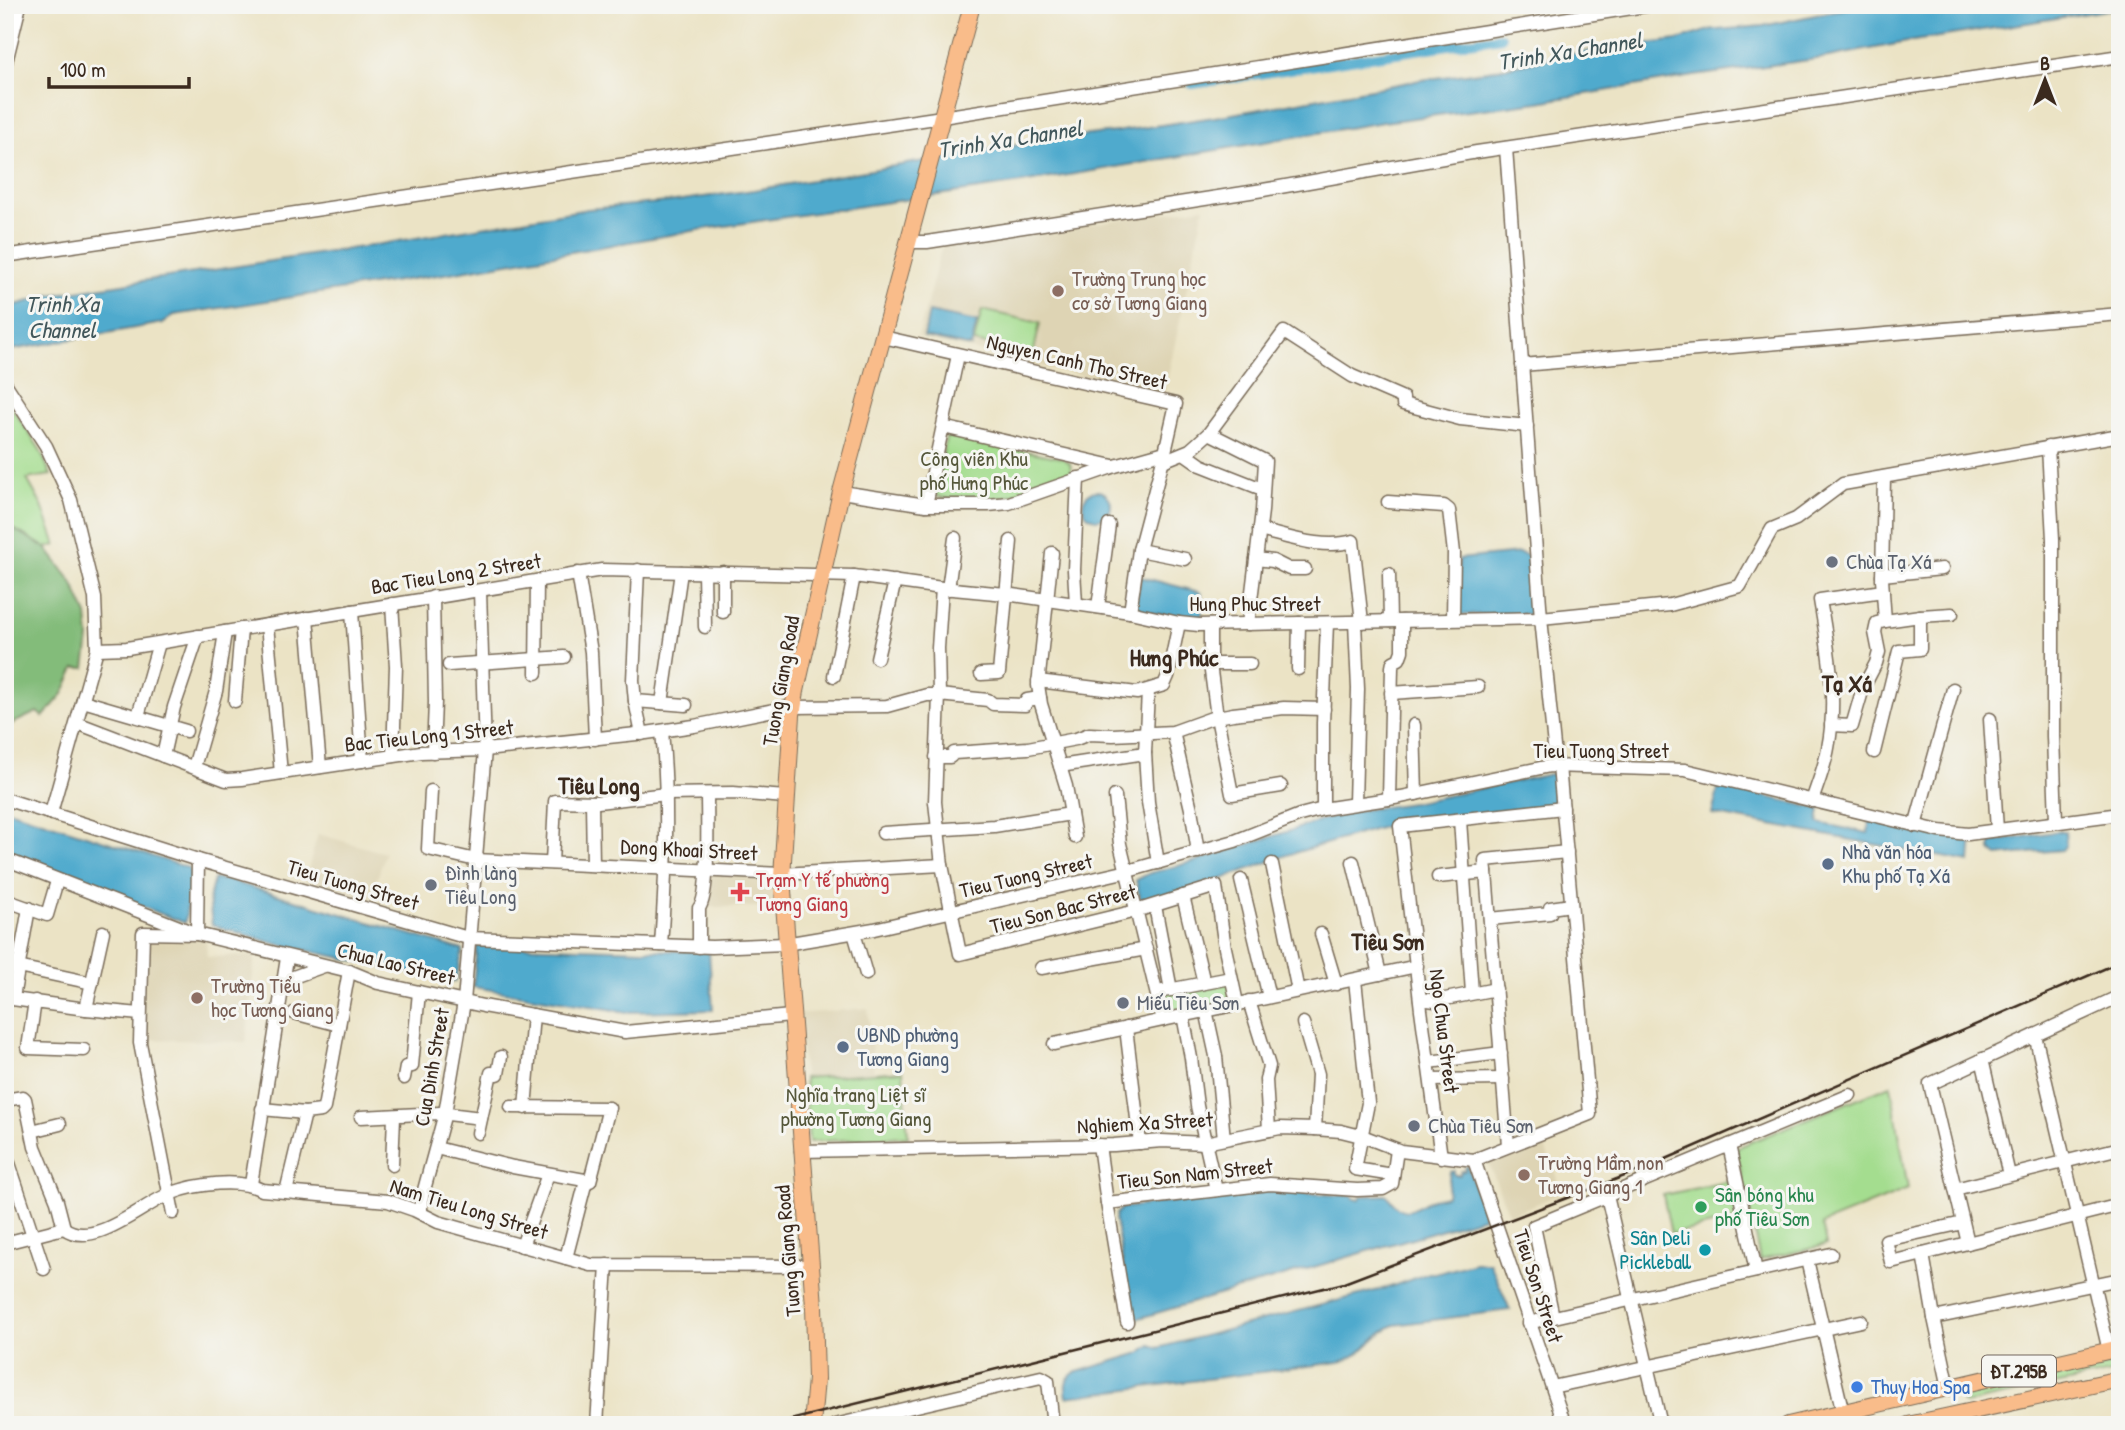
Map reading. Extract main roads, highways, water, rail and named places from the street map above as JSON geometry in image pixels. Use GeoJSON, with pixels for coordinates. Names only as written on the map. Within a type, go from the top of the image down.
{"type":"FeatureCollection","features":[{"type":"Feature","properties":{"kind":"main road","name":"Tuong Giang Road"},"geometry":{"type":"LineString","coordinates":[[811,1425],[814,1414],[816,1349],[782,874],[794,706],[841,492],[972,5]]}},
{"type":"Feature","properties":{"kind":"main road","name":"ĐT.295B"},"geometry":{"type":"LineString","coordinates":[[1788,1425],[2114,1350]]}},
{"type":"Feature","properties":{"kind":"main road","name":"ĐT.295B"},"geometry":{"type":"LineString","coordinates":[[1908,1425],[2120,1378]]}},
{"type":"Feature","properties":{"kind":"main road"},"geometry":{"type":"LineString","coordinates":[[1918,1396],[1924,1423]]}},
{"type":"Feature","properties":{"kind":"main road"},"geometry":{"type":"LineString","coordinates":[[1895,1401],[1899,1425]]}},
{"type":"Feature","properties":{"kind":"water","name":"Trinh Xa Channel"},"geometry":{"type":"Polygon","coordinates":[[[1863,5],[2120,5],[2120,8],[1823,58],[1538,102],[1383,122],[1021,183],[704,229],[444,274],[174,315],[163,323],[5,351],[5,308],[51,295],[588,209],[668,202],[754,190],[1053,139],[1221,116],[1421,80],[1488,71],[1581,52],[1678,40],[1706,31],[1763,26],[1863,5]]]}},
{"type":"Feature","properties":{"kind":"water"},"geometry":{"type":"Polygon","coordinates":[[[929,312],[977,322],[971,347],[924,337],[929,312]]]}},
{"type":"Feature","properties":{"kind":"water"},"geometry":{"type":"Polygon","coordinates":[[[1097,491],[1107,495],[1111,505],[1107,515],[1097,519],[1087,515],[1083,505],[1087,495],[1097,491]]]}},
{"type":"Feature","properties":{"kind":"water"},"geometry":{"type":"Polygon","coordinates":[[[1519,553],[1529,556],[1534,614],[1460,615],[1457,612],[1459,559],[1519,553]]]}},
{"type":"Feature","properties":{"kind":"water"},"geometry":{"type":"Polygon","coordinates":[[[1141,577],[1200,592],[1202,621],[1134,610],[1141,577]]]}},
{"type":"Feature","properties":{"kind":"water"},"geometry":{"type":"Polygon","coordinates":[[[1557,774],[1559,806],[1390,825],[1287,855],[1214,882],[1141,902],[1136,880],[1150,873],[1348,812],[1412,803],[1557,774]]]}},
{"type":"Feature","properties":{"kind":"water"},"geometry":{"type":"Polygon","coordinates":[[[1719,786],[1820,809],[1818,823],[1868,833],[1870,819],[1972,835],[1970,862],[1712,814],[1719,786]]]}},
{"type":"Feature","properties":{"kind":"water"},"geometry":{"type":"Polygon","coordinates":[[[5,809],[189,868],[191,876],[185,923],[5,854],[5,809]]]}},
{"type":"Feature","properties":{"kind":"water"},"geometry":{"type":"Polygon","coordinates":[[[2065,831],[2066,845],[2062,850],[1997,856],[1991,851],[1991,842],[2065,831]]]}},
{"type":"Feature","properties":{"kind":"water"},"geometry":{"type":"Polygon","coordinates":[[[214,879],[227,880],[463,950],[455,982],[277,944],[212,925],[209,898],[214,879]]]}},
{"type":"Feature","properties":{"kind":"water"},"geometry":{"type":"Polygon","coordinates":[[[477,945],[709,952],[713,1010],[627,1012],[473,987],[477,945]]]}},
{"type":"Feature","properties":{"kind":"water"},"geometry":{"type":"Polygon","coordinates":[[[1466,1166],[1484,1217],[1133,1320],[1115,1219],[1122,1208],[1207,1197],[1208,1202],[1215,1201],[1215,1196],[1264,1191],[1353,1196],[1354,1199],[1360,1199],[1361,1196],[1387,1195],[1397,1207],[1407,1211],[1432,1199],[1447,1196],[1450,1172],[1454,1171],[1454,1175],[1460,1175],[1466,1166]]]}},
{"type":"Feature","properties":{"kind":"water"},"geometry":{"type":"Polygon","coordinates":[[[1475,1263],[1490,1263],[1510,1310],[1394,1325],[1362,1351],[1339,1362],[1067,1397],[1066,1384],[1074,1373],[1140,1353],[1151,1345],[1158,1348],[1390,1287],[1429,1273],[1439,1273],[1475,1263]]]}},
{"type":"Feature","properties":{"kind":"waterway"},"geometry":{"type":"LineString","coordinates":[[1192,84],[1501,37]]}},
{"type":"Feature","properties":{"kind":"railway"},"geometry":{"type":"LineString","coordinates":[[770,1425],[1344,1283],[1643,1169],[2120,962]]}},
{"type":"Feature","properties":{"kind":"place","name":"Trường Trung học cơ sở Tương Giang"},"geometry":{"type":"Point","coordinates":[1058,291]}},
{"type":"Feature","properties":{"kind":"place","name":"Chùa Tạ Xá"},"geometry":{"type":"Point","coordinates":[1832,562]}},
{"type":"Feature","properties":{"kind":"place","name":"Nhà văn hóa Khu phố Tạ Xá"},"geometry":{"type":"Point","coordinates":[1828,864]}},
{"type":"Feature","properties":{"kind":"place","name":"Đình làng Tiêu Long"},"geometry":{"type":"Point","coordinates":[431,885]}},
{"type":"Feature","properties":{"kind":"place","name":"Trạm Y tế phường Tương Giang"},"geometry":{"type":"Point","coordinates":[740,892]}},
{"type":"Feature","properties":{"kind":"place","name":"Trường Tiểu học Tương Giang"},"geometry":{"type":"Point","coordinates":[197,998]}},
{"type":"Feature","properties":{"kind":"place","name":"Miếu Tiêu Sơn"},"geometry":{"type":"Point","coordinates":[1123,1003]}},
{"type":"Feature","properties":{"kind":"place","name":"UBND phường Tương Giang"},"geometry":{"type":"Point","coordinates":[843,1047]}},
{"type":"Feature","properties":{"kind":"place","name":"Chùa Tiêu Sơn"},"geometry":{"type":"Point","coordinates":[1414,1126]}},
{"type":"Feature","properties":{"kind":"place","name":"Trường Mầm non Tương Giang 1"},"geometry":{"type":"Point","coordinates":[1524,1175]}},
{"type":"Feature","properties":{"kind":"place","name":"Sân bóng khu phố Tiêu Sơn"},"geometry":{"type":"Point","coordinates":[1701,1207]}},
{"type":"Feature","properties":{"kind":"place","name":"Sân Deli Pickleball"},"geometry":{"type":"Point","coordinates":[1705,1250]}},
{"type":"Feature","properties":{"kind":"place","name":"Thuy Hoa Spa"},"geometry":{"type":"Point","coordinates":[1857,1387]}},
{"type":"Feature","properties":{"kind":"district","name":"Hưng Phúc"},"geometry":{"type":"Point","coordinates":[1174,658]}},
{"type":"Feature","properties":{"kind":"district","name":"Tạ Xá"},"geometry":{"type":"Point","coordinates":[1847,684]}},
{"type":"Feature","properties":{"kind":"district","name":"Tiêu Long"},"geometry":{"type":"Point","coordinates":[599,786]}},
{"type":"Feature","properties":{"kind":"district","name":"Tiêu Sơn"},"geometry":{"type":"Point","coordinates":[1388,942]}},
{"type":"Feature","properties":{"kind":"park label","name":"Công viên Khu phố Hưng Phúc"},"geometry":{"type":"Point","coordinates":[974,471]}},
{"type":"Feature","properties":{"kind":"park label","name":"Nghĩa trang Liệt sĩ phường Tương Giang"},"geometry":{"type":"Point","coordinates":[856,1107]}}]}
